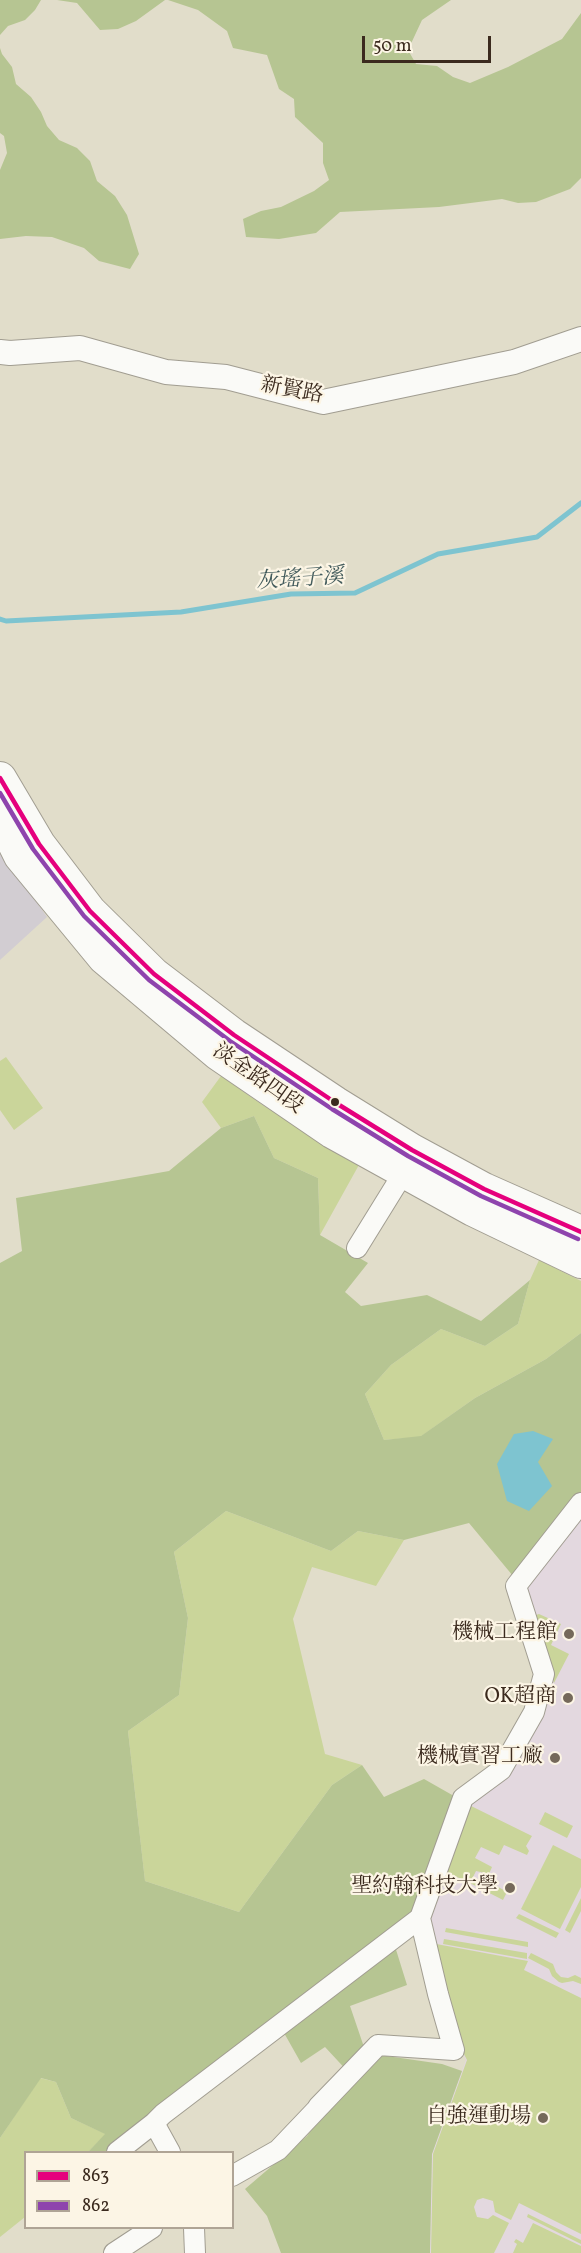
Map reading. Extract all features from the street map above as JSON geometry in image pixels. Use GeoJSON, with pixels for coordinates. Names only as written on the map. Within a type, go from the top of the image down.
{"type":"FeatureCollection","features":[{"type":"Feature","properties":{"kind":"main road","name":"淡金路四段"},"geometry":{"type":"LineString","coordinates":[[0,778],[39,844],[90,911],[154,974],[234,1035],[412,1150],[484,1189],[581,1232]]}},
{"type":"Feature","properties":{"kind":"main road","name":"淡金路四段"},"geometry":{"type":"LineString","coordinates":[[0,816],[20,856],[104,958],[218,1054],[332,1132],[473,1210],[581,1262]]}},
{"type":"Feature","properties":{"kind":"street","name":"新賢路"},"geometry":{"type":"LineString","coordinates":[[0,352],[80,348],[166,372],[226,377],[323,402],[513,362],[581,339]]}},
{"type":"Feature","properties":{"kind":"street"},"geometry":{"type":"LineString","coordinates":[[357,1248],[404,1172]]}},
{"type":"Feature","properties":{"kind":"street"},"geometry":{"type":"LineString","coordinates":[[318,2107],[378,2045],[454,2050],[420,1918],[463,1797],[501,1770],[534,1712],[544,1674],[516,1586],[581,1503]]}},
{"type":"Feature","properties":{"kind":"street"},"geometry":{"type":"LineString","coordinates":[[118,2151],[172,2107],[420,1918]]}},
{"type":"Feature","properties":{"kind":"street"},"geometry":{"type":"LineString","coordinates":[[234,2175],[278,2150],[378,2045]]}},
{"type":"Feature","properties":{"kind":"street"},"geometry":{"type":"LineString","coordinates":[[154,2123],[169,2151]]}},
{"type":"Feature","properties":{"kind":"street"},"geometry":{"type":"LineString","coordinates":[[114,2253],[150,2229]]}},
{"type":"Feature","properties":{"kind":"street"},"geometry":{"type":"LineString","coordinates":[[194,2229],[195,2253]]}},
{"type":"Feature","properties":{"kind":"shaded area"},"geometry":{"type":"Polygon","coordinates":[[[0,848],[47,917],[0,960],[0,848]]]}},
{"type":"Feature","properties":{"kind":"shaded area","name":"聖約翰科技大學"},"geometry":{"type":"Polygon","coordinates":[[[581,1504],[581,2253],[430,2253],[432,2154],[466,2060],[453,2034],[426,1922],[468,1804],[544,1709],[518,1582],[581,1504]]]}},
{"type":"Feature","properties":{"kind":"green space"},"geometry":{"type":"Polygon","coordinates":[[[0,0],[41,0],[25,20],[8,26],[0,35],[0,0]]]}},
{"type":"Feature","properties":{"kind":"green space"},"geometry":{"type":"Polygon","coordinates":[[[57,0],[165,0],[136,21],[118,29],[100,30],[77,3],[57,0]]]}},
{"type":"Feature","properties":{"kind":"green space"},"geometry":{"type":"Polygon","coordinates":[[[168,0],[451,0],[422,20],[408,50],[416,64],[437,66],[453,77],[470,83],[508,67],[562,39],[581,13],[581,178],[570,189],[536,202],[518,203],[502,199],[439,207],[340,212],[316,233],[279,239],[246,237],[243,219],[261,211],[281,207],[314,191],[329,180],[323,163],[323,143],[295,117],[294,99],[279,89],[267,55],[233,48],[227,31],[198,10],[168,0]]]}},
{"type":"Feature","properties":{"kind":"green space"},"geometry":{"type":"Polygon","coordinates":[[[0,48],[12,67],[16,84],[31,97],[47,126],[59,140],[77,148],[90,161],[97,181],[115,196],[127,215],[139,254],[130,269],[99,261],[84,248],[52,237],[26,236],[0,239],[0,170],[7,153],[4,136],[0,133],[0,48]]]}},
{"type":"Feature","properties":{"kind":"green space"},"geometry":{"type":"Polygon","coordinates":[[[6,1057],[43,1108],[14,1130],[0,1110],[0,1061],[6,1057]]]}},
{"type":"Feature","properties":{"kind":"green space"},"geometry":{"type":"Polygon","coordinates":[[[221,1076],[264,1106],[360,1163],[320,1235],[318,1178],[274,1158],[254,1116],[221,1128],[202,1102],[221,1076]]]}},
{"type":"Feature","properties":{"kind":"green space"},"geometry":{"type":"Polygon","coordinates":[[[254,1116],[274,1158],[318,1178],[320,1235],[368,1263],[345,1292],[361,1306],[427,1295],[481,1321],[530,1280],[518,1324],[485,1346],[441,1329],[391,1365],[365,1394],[384,1440],[421,1436],[475,1398],[546,1359],[581,1333],[581,1504],[518,1582],[469,1523],[404,1540],[358,1531],[331,1551],[226,1511],[174,1552],[188,1618],[179,1695],[128,1731],[145,1881],[239,1912],[332,1785],[362,1765],[384,1797],[424,1779],[468,1804],[453,1854],[393,1940],[407,1985],[350,2006],[366,2053],[442,2064],[462,2071],[432,2154],[430,2253],[281,2253],[267,2216],[245,2189],[307,2136],[351,2075],[325,2047],[301,2063],[279,2024],[114,2151],[89,2151],[105,2134],[71,2118],[56,2082],[41,2078],[0,2138],[0,1263],[22,1251],[16,1198],[169,1171],[221,1128],[254,1116]]]}},
{"type":"Feature","properties":{"kind":"green space"},"geometry":{"type":"Polygon","coordinates":[[[539,1260],[581,1281],[581,1333],[546,1359],[475,1398],[420,1437],[384,1440],[365,1394],[391,1365],[441,1329],[485,1346],[518,1324],[530,1280],[539,1260]]]}},
{"type":"Feature","properties":{"kind":"green space"},"geometry":{"type":"Polygon","coordinates":[[[226,1511],[331,1551],[358,1531],[404,1540],[376,1586],[312,1567],[293,1619],[325,1754],[362,1765],[332,1785],[239,1912],[145,1881],[128,1731],[179,1695],[188,1618],[174,1552],[226,1511]]]}},
{"type":"Feature","properties":{"kind":"green space"},"geometry":{"type":"Polygon","coordinates":[[[539,1614],[561,1624],[551,1645],[569,1654],[554,1683],[536,1615],[539,1614]]]}},
{"type":"Feature","properties":{"kind":"green space"},"geometry":{"type":"Polygon","coordinates":[[[469,1805],[532,1836],[526,1846],[529,1851],[527,1855],[504,1845],[499,1855],[481,1847],[475,1858],[492,1867],[489,1874],[476,1871],[473,1877],[479,1880],[481,1877],[507,1892],[503,1900],[446,1873],[469,1805]]]}},
{"type":"Feature","properties":{"kind":"green space"},"geometry":{"type":"Polygon","coordinates":[[[545,1812],[573,1826],[567,1838],[539,1824],[545,1812]]]}},
{"type":"Feature","properties":{"kind":"green space"},"geometry":{"type":"Polygon","coordinates":[[[553,1845],[581,1859],[581,1887],[560,1929],[521,1909],[553,1845]]]}},
{"type":"Feature","properties":{"kind":"green space"},"geometry":{"type":"Polygon","coordinates":[[[581,1898],[581,1911],[570,1933],[565,1930],[581,1898]]]}},
{"type":"Feature","properties":{"kind":"green space"},"geometry":{"type":"Polygon","coordinates":[[[519,1914],[559,1933],[556,1938],[516,1918],[519,1914]]]}},
{"type":"Feature","properties":{"kind":"green space"},"geometry":{"type":"Polygon","coordinates":[[[446,1928],[528,1942],[528,1947],[445,1932],[446,1928]]]}},
{"type":"Feature","properties":{"kind":"green space"},"geometry":{"type":"Polygon","coordinates":[[[444,1939],[527,1953],[527,1959],[443,1944],[444,1939]]]}},
{"type":"Feature","properties":{"kind":"green space"},"geometry":{"type":"Polygon","coordinates":[[[431,1943],[528,1961],[524,1970],[581,1998],[581,2234],[519,2203],[511,2220],[495,2212],[493,2201],[483,2198],[477,2200],[474,2207],[477,2217],[488,2219],[493,2215],[509,2223],[494,2253],[431,2253],[433,2154],[467,2060],[453,2033],[431,1943]]]}},
{"type":"Feature","properties":{"kind":"green space"},"geometry":{"type":"Polygon","coordinates":[[[531,1953],[553,1964],[561,1977],[568,1978],[575,1975],[581,1978],[581,1984],[573,1981],[559,1982],[552,1976],[549,1969],[528,1958],[531,1953]]]}},
{"type":"Feature","properties":{"kind":"green space"},"geometry":{"type":"Polygon","coordinates":[[[40,2078],[56,2082],[71,2118],[106,2134],[89,2151],[24,2151],[24,2218],[0,2237],[0,2138],[40,2078]]]}},
{"type":"Feature","properties":{"kind":"green space"},"geometry":{"type":"Polygon","coordinates":[[[528,2214],[581,2240],[581,2244],[527,2217],[528,2214]]]}},
{"type":"Feature","properties":{"kind":"green space"},"geometry":{"type":"Polygon","coordinates":[[[533,2223],[581,2246],[581,2253],[513,2253],[517,2244],[514,2242],[516,2239],[523,2243],[533,2223]]]}},
{"type":"Feature","properties":{"kind":"water"},"geometry":{"type":"Polygon","coordinates":[[[533,1431],[553,1439],[538,1462],[552,1486],[529,1511],[507,1501],[497,1464],[514,1434],[533,1431]]]}},
{"type":"Feature","properties":{"kind":"waterway","name":"灰瑤子溪"},"geometry":{"type":"LineString","coordinates":[[0,619],[6,621],[181,612],[291,594],[355,593],[438,554],[537,537],[581,503]]}},
{"type":"Feature","properties":{"kind":"transit line","name":"863"},"geometry":{"type":"LineString","coordinates":[[0,778],[39,844],[90,911],[154,974],[234,1035],[412,1150],[484,1189],[581,1232]]}},
{"type":"Feature","properties":{"kind":"transit line","name":"862"},"geometry":{"type":"LineString","coordinates":[[0,793],[33,849],[84,916],[149,980],[230,1041],[408,1156],[481,1196],[578,1239]]}},
{"type":"Feature","properties":{"kind":"place","name":"機械工程館"},"geometry":{"type":"Point","coordinates":[569,1634]}},
{"type":"Feature","properties":{"kind":"place","name":"OK超商"},"geometry":{"type":"Point","coordinates":[568,1698]}},
{"type":"Feature","properties":{"kind":"place","name":"機械實習工廠"},"geometry":{"type":"Point","coordinates":[555,1758]}},
{"type":"Feature","properties":{"kind":"place","name":"聖約翰科技大學"},"geometry":{"type":"Point","coordinates":[510,1888]}},
{"type":"Feature","properties":{"kind":"place","name":"自強運動場"},"geometry":{"type":"Point","coordinates":[543,2118]}}]}
